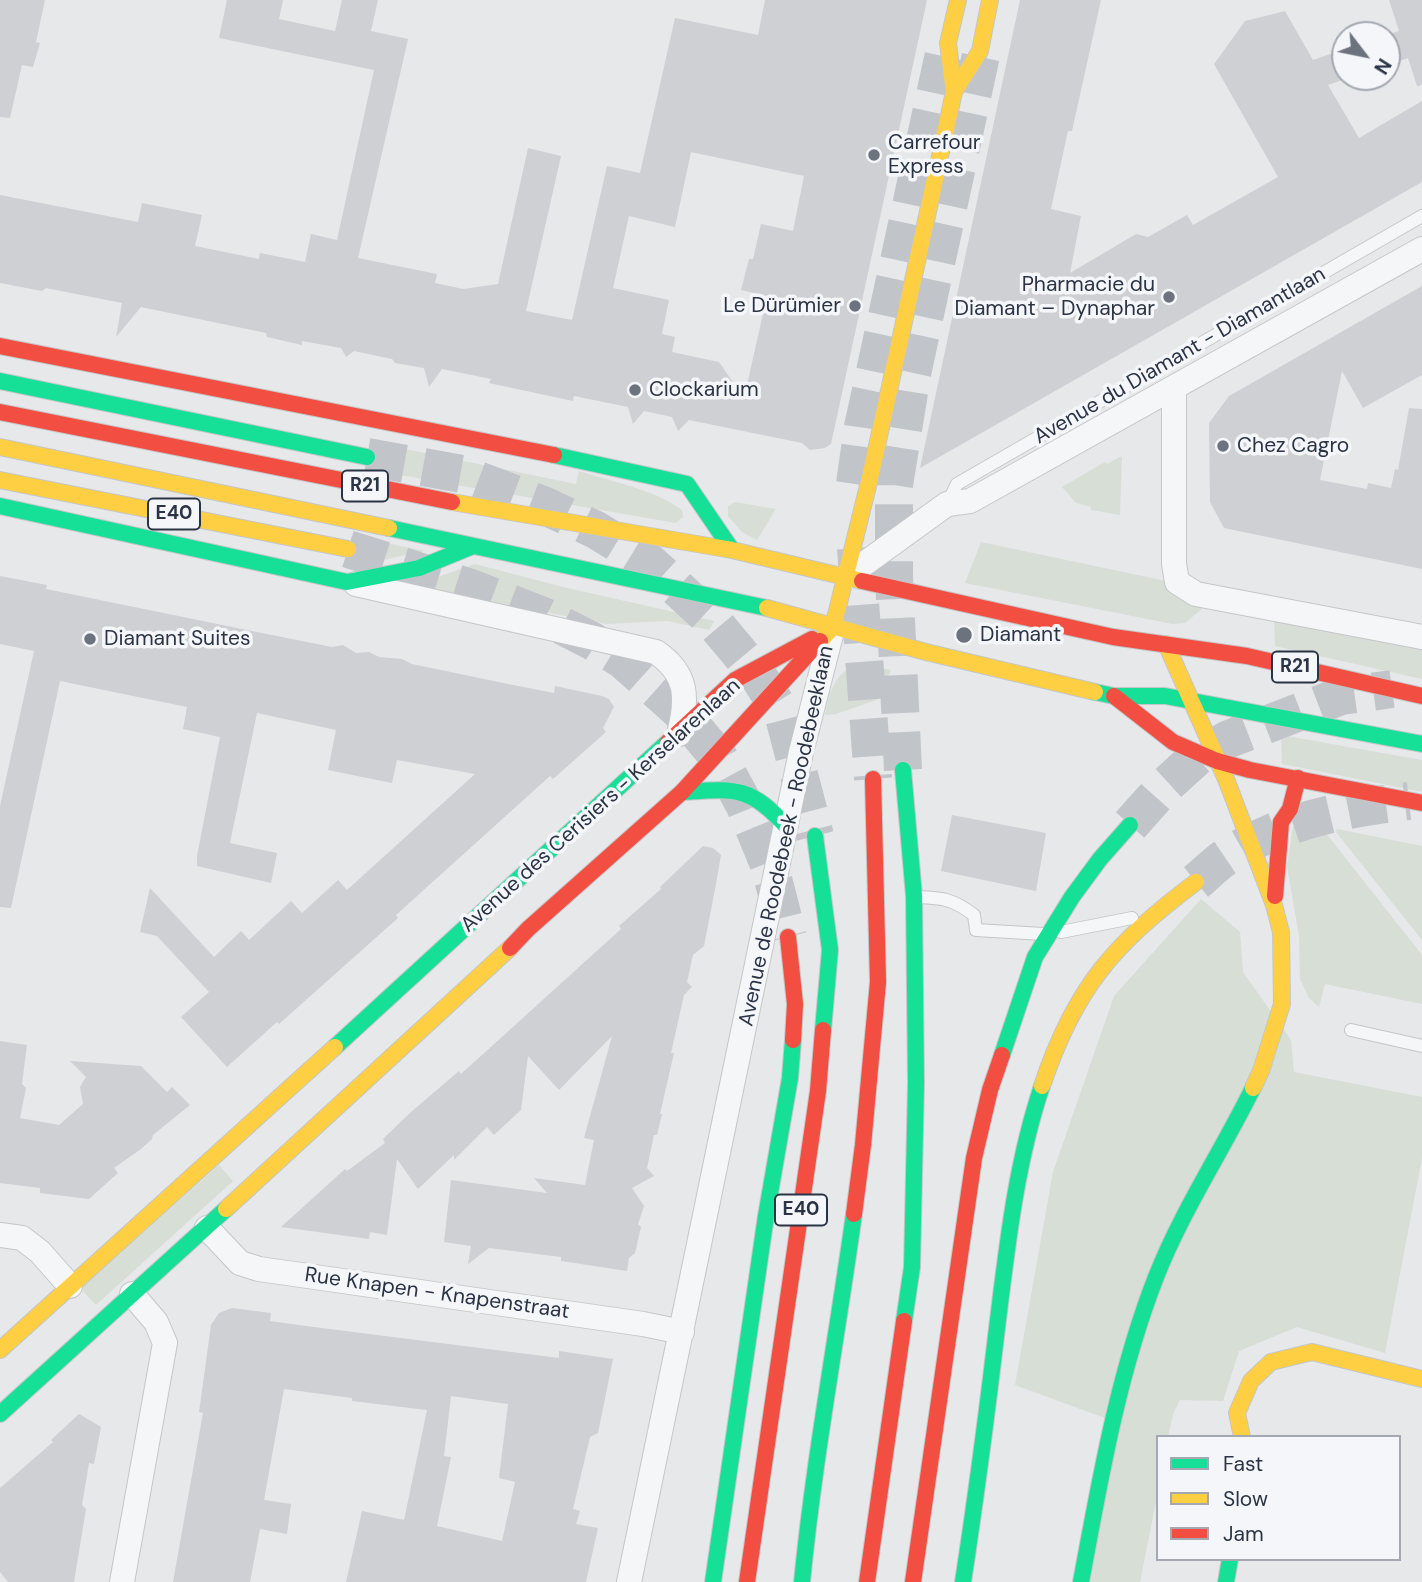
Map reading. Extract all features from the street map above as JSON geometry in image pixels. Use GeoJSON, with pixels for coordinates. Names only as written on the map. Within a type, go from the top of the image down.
{"type":"FeatureCollection","features":[{"type":"Feature","properties":{"kind":"main road","name":"Avenue de Roodebeek - Roodebeeklaan"},"geometry":{"type":"LineString","coordinates":[[833,627],[954,92],[948,43],[958,0]]}},
{"type":"Feature","properties":{"kind":"main road","name":"Avenue de Roodebeek - Roodebeeklaan"},"geometry":{"type":"LineString","coordinates":[[954,92],[980,51],[990,0]]}},
{"type":"Feature","properties":{"kind":"main road"},"geometry":{"type":"LineString","coordinates":[[0,346],[687,484],[732,550]]}},
{"type":"Feature","properties":{"kind":"main road"},"geometry":{"type":"LineString","coordinates":[[0,381],[368,457]]}},
{"type":"Feature","properties":{"kind":"main road","name":"R21"},"geometry":{"type":"LineString","coordinates":[[0,412],[408,495],[732,550],[1100,634],[1247,656],[1422,696]]}},
{"type":"Feature","properties":{"kind":"main road","name":"R21"},"geometry":{"type":"LineString","coordinates":[[0,447],[738,601],[926,652],[1114,696],[1165,696],[1422,744]]}},
{"type":"Feature","properties":{"kind":"main road","name":"E40"},"geometry":{"type":"LineString","coordinates":[[0,480],[348,549]]}},
{"type":"Feature","properties":{"kind":"main road"},"geometry":{"type":"LineString","coordinates":[[0,506],[347,582],[419,568],[473,547]]}},
{"type":"Feature","properties":{"kind":"main road","name":"Avenue des Cerisiers - Kerselarenlaan"},"geometry":{"type":"LineString","coordinates":[[0,1350],[256,1126],[735,680],[833,627]]}},
{"type":"Feature","properties":{"kind":"main road","name":"Avenue des Cerisiers - Kerselarenlaan"},"geometry":{"type":"LineString","coordinates":[[0,1414],[207,1228],[279,1152],[433,1020],[528,929],[682,792],[833,627]]}},
{"type":"Feature","properties":{"kind":"main road"},"geometry":{"type":"LineString","coordinates":[[1081,1582],[1106,1450],[1136,1337],[1156,1277],[1183,1218],[1229,1137],[1261,1071],[1283,1004],[1281,932],[1274,905],[1167,644]]}},
{"type":"Feature","properties":{"kind":"main road"},"geometry":{"type":"LineString","coordinates":[[1114,696],[1173,741],[1217,761],[1250,770],[1422,803]]}},
{"type":"Feature","properties":{"kind":"main road"},"geometry":{"type":"LineString","coordinates":[[867,1582],[912,1267],[916,1083],[914,896],[903,770]]}},
{"type":"Feature","properties":{"kind":"main road"},"geometry":{"type":"LineString","coordinates":[[1274,905],[1281,822],[1290,809],[1298,778]]}},
{"type":"Feature","properties":{"kind":"main road","name":"E40"},"geometry":{"type":"LineString","coordinates":[[802,1582],[809,1510],[837,1339],[863,1145],[878,982],[873,779]]}},
{"type":"Feature","properties":{"kind":"main road"},"geometry":{"type":"LineString","coordinates":[[682,792],[736,789],[749,793],[772,809],[786,826]]}},
{"type":"Feature","properties":{"kind":"main road"},"geometry":{"type":"LineString","coordinates":[[913,1582],[974,1158],[990,1090],[1035,957],[1047,934],[1100,859],[1130,825]]}},
{"type":"Feature","properties":{"kind":"main road","name":"E40"},"geometry":{"type":"LineString","coordinates":[[747,1582],[818,1091],[830,950],[815,836]]}},
{"type":"Feature","properties":{"kind":"main road"},"geometry":{"type":"LineString","coordinates":[[963,1582],[986,1429],[1001,1289],[1024,1152],[1041,1090],[1061,1037],[1089,984],[1127,938],[1196,882]]}},
{"type":"Feature","properties":{"kind":"main road","name":"E40"},"geometry":{"type":"LineString","coordinates":[[713,1582],[765,1216],[790,1078],[795,1004],[788,937]]}},
{"type":"Feature","properties":{"kind":"main road"},"geometry":{"type":"LineString","coordinates":[[1242,1435],[1237,1413],[1251,1381],[1271,1362],[1312,1352],[1422,1379]]}},
{"type":"Feature","properties":{"kind":"main road"},"geometry":{"type":"LineString","coordinates":[[1226,1582],[1230,1561]]}},
{"type":"Feature","properties":{"kind":"street","name":"Avenue du Diamant - Diamantlaan"},"geometry":{"type":"LineString","coordinates":[[846,578],[947,503],[970,501],[1422,249]]}},
{"type":"Feature","properties":{"kind":"street"},"geometry":{"type":"LineString","coordinates":[[1174,388],[1174,564],[1177,582],[1196,594],[1422,637]]}},
{"type":"Feature","properties":{"kind":"street"},"geometry":{"type":"LineString","coordinates":[[347,582],[656,652],[672,663],[680,676],[685,709],[679,734]]}},
{"type":"Feature","properties":{"kind":"street","name":"Avenue de Roodebeek - Roodebeeklaan"},"geometry":{"type":"LineString","coordinates":[[629,1582],[804,740],[833,627]]}},
{"type":"Feature","properties":{"kind":"street","name":"Rue Knapen - Knapenstraat"},"geometry":{"type":"LineString","coordinates":[[207,1228],[240,1263],[259,1269],[643,1324],[682,1332]]}},
{"type":"Feature","properties":{"kind":"street"},"geometry":{"type":"LineString","coordinates":[[0,1235],[22,1238],[40,1251],[70,1286]]}},
{"type":"Feature","properties":{"kind":"street"},"geometry":{"type":"LineString","coordinates":[[122,1582],[165,1343],[156,1322],[132,1294]]}},
{"type":"Feature","properties":{"kind":"lane","name":"Avenue du Diamant - Diamantlaan"},"geometry":{"type":"LineString","coordinates":[[947,503],[957,484],[1422,216]]}},
{"type":"Feature","properties":{"kind":"lane"},"geometry":{"type":"LineString","coordinates":[[914,896],[948,899],[960,904],[974,915],[976,929],[1047,934],[1155,913]]}},
{"type":"Feature","properties":{"kind":"lane"},"geometry":{"type":"LineString","coordinates":[[1351,1030],[1422,1045]]}},
{"type":"Feature","properties":{"kind":"shaded area"},"geometry":{"type":"Polygon","coordinates":[[[371,442],[576,484],[579,471],[658,497],[682,510],[683,517],[676,523],[365,469],[371,442]]]}},
{"type":"Feature","properties":{"kind":"shaded area"},"geometry":{"type":"Polygon","coordinates":[[[1122,456],[1120,515],[1091,510],[1091,507],[1076,503],[1062,487],[1105,462],[1107,464],[1122,456]]]}},
{"type":"Feature","properties":{"kind":"shaded area"},"geometry":{"type":"Polygon","coordinates":[[[735,502],[776,509],[757,540],[742,532],[728,516],[728,506],[735,502]]]}},
{"type":"Feature","properties":{"kind":"shaded area"},"geometry":{"type":"Polygon","coordinates":[[[351,536],[425,551],[359,565],[351,536]]]}},
{"type":"Feature","properties":{"kind":"shaded area"},"geometry":{"type":"Polygon","coordinates":[[[981,542],[1166,581],[1203,608],[1185,623],[1173,624],[965,583],[981,542]]]}},
{"type":"Feature","properties":{"kind":"shaded area"},"geometry":{"type":"Polygon","coordinates":[[[475,564],[714,621],[709,630],[668,621],[606,624],[412,586],[475,564]]]}},
{"type":"Feature","properties":{"kind":"shaded area"},"geometry":{"type":"Polygon","coordinates":[[[1274,617],[1422,648],[1422,679],[1275,646],[1274,617]]]}},
{"type":"Feature","properties":{"kind":"shaded area"},"geometry":{"type":"Polygon","coordinates":[[[862,664],[891,670],[879,699],[836,714],[825,715],[835,682],[846,670],[862,664]]]}},
{"type":"Feature","properties":{"kind":"shaded area"},"geometry":{"type":"Polygon","coordinates":[[[1281,735],[1422,760],[1422,792],[1282,764],[1281,735]]]}},
{"type":"Feature","properties":{"kind":"shaded area"},"geometry":{"type":"Polygon","coordinates":[[[1293,826],[1325,832],[1422,955],[1422,1004],[1325,984],[1319,1007],[1309,998],[1300,979],[1299,936],[1287,866],[1293,826]]]}},
{"type":"Feature","properties":{"kind":"shaded area"},"geometry":{"type":"Polygon","coordinates":[[[1337,829],[1422,846],[1422,940],[1336,832],[1337,829]]]}},
{"type":"Feature","properties":{"kind":"shaded area"},"geometry":{"type":"Polygon","coordinates":[[[1201,899],[1240,932],[1243,972],[1291,1040],[1294,1072],[1422,1097],[1422,1158],[1385,1353],[1297,1327],[1239,1351],[1223,1401],[1180,1400],[1173,1414],[1168,1435],[1156,1435],[1156,1501],[1140,1582],[1088,1582],[1113,1421],[1015,1385],[1053,1172],[1114,996],[1201,899]]]}},
{"type":"Feature","properties":{"kind":"shaded area"},"geometry":{"type":"Polygon","coordinates":[[[219,1165],[233,1181],[96,1305],[81,1289],[219,1165]]]}},
{"type":"Feature","properties":{"kind":"building"},"geometry":{"type":"Polygon","coordinates":[[[0,0],[45,0],[36,42],[40,43],[33,67],[22,65],[10,118],[0,117],[0,0]]]}},
{"type":"Feature","properties":{"kind":"building"},"geometry":{"type":"Polygon","coordinates":[[[227,0],[283,0],[279,19],[335,31],[342,0],[378,0],[371,31],[408,39],[358,258],[437,274],[435,283],[463,289],[498,284],[528,148],[561,156],[526,311],[572,320],[607,166],[640,173],[675,18],[758,35],[765,0],[927,0],[831,444],[825,448],[810,450],[802,443],[689,420],[678,431],[672,417],[644,411],[633,424],[628,407],[574,396],[573,401],[489,383],[491,379],[442,369],[429,387],[424,368],[395,363],[392,359],[354,351],[346,357],[341,348],[302,341],[302,345],[267,337],[266,333],[141,307],[116,337],[122,303],[46,288],[42,291],[0,283],[0,195],[138,222],[142,203],[202,215],[195,246],[259,259],[260,253],[305,262],[311,234],[337,240],[374,70],[219,38],[227,0]],[[691,152],[675,227],[629,216],[613,288],[669,300],[662,334],[675,337],[672,352],[719,362],[744,398],[767,296],[741,290],[749,259],[753,259],[761,224],[793,231],[804,176],[691,152]]]}},
{"type":"Feature","properties":{"kind":"building"},"geometry":{"type":"Polygon","coordinates":[[[1020,0],[1101,0],[1072,131],[1068,131],[1051,209],[1081,216],[1070,273],[1136,234],[1148,237],[1187,215],[1193,225],[1278,177],[1214,64],[1245,21],[1285,11],[1313,60],[1331,54],[1331,84],[1328,85],[1359,138],[1422,101],[1422,182],[920,468],[1020,0]]]}},
{"type":"Feature","properties":{"kind":"building"},"geometry":{"type":"Polygon","coordinates":[[[1389,0],[1422,0],[1422,85],[1417,86],[1408,58],[1401,60],[1401,21],[1396,21],[1389,0]]]}},
{"type":"Feature","properties":{"kind":"building"},"geometry":{"type":"Polygon","coordinates":[[[1422,286],[1422,375],[1363,408],[1342,371],[1320,480],[1367,489],[1368,483],[1391,488],[1395,469],[1398,470],[1409,408],[1422,409],[1422,569],[1224,528],[1210,502],[1209,423],[1229,396],[1422,286]]]}},
{"type":"Feature","properties":{"kind":"building"},"geometry":{"type":"Polygon","coordinates":[[[0,576],[47,585],[46,589],[242,629],[332,647],[343,645],[356,653],[369,652],[379,657],[402,659],[412,664],[513,685],[554,693],[555,686],[602,696],[609,699],[614,707],[603,728],[606,732],[553,779],[550,776],[396,915],[398,918],[227,1067],[181,1017],[209,992],[157,936],[140,932],[150,888],[214,957],[241,931],[249,940],[291,901],[302,913],[338,880],[347,890],[475,774],[397,760],[392,783],[328,770],[336,730],[257,713],[230,843],[277,853],[271,883],[197,866],[220,737],[183,729],[187,707],[60,681],[11,908],[0,907],[0,806],[34,651],[0,644],[0,576]]]}},
{"type":"Feature","properties":{"kind":"building"},"geometry":{"type":"Polygon","coordinates":[[[952,815],[1046,833],[1036,891],[941,871],[952,815]]]}},
{"type":"Feature","properties":{"kind":"building"},"geometry":{"type":"Polygon","coordinates":[[[703,846],[713,848],[721,855],[716,884],[704,946],[693,955],[687,982],[692,987],[684,995],[671,1053],[674,1053],[662,1114],[647,1168],[654,1176],[632,1188],[644,1206],[638,1224],[641,1227],[635,1253],[629,1258],[627,1271],[561,1261],[561,1257],[489,1248],[468,1264],[471,1246],[444,1242],[451,1180],[547,1193],[534,1178],[585,1185],[594,1140],[584,1138],[612,1036],[559,1090],[528,1056],[521,1110],[494,1135],[487,1127],[454,1160],[454,1155],[418,1189],[397,1159],[387,1235],[370,1232],[369,1239],[281,1227],[345,1169],[347,1171],[385,1143],[383,1139],[411,1112],[459,1071],[461,1074],[621,929],[619,926],[661,889],[660,887],[703,846]]]}},
{"type":"Feature","properties":{"kind":"building"},"geometry":{"type":"Polygon","coordinates":[[[0,1041],[27,1045],[22,1084],[26,1088],[20,1118],[59,1125],[83,1104],[80,1087],[86,1077],[70,1061],[141,1066],[167,1092],[172,1087],[190,1105],[153,1135],[141,1149],[114,1168],[118,1173],[89,1199],[40,1193],[40,1188],[0,1183],[0,1041]]]}},
{"type":"Feature","properties":{"kind":"building"},"geometry":{"type":"Polygon","coordinates":[[[232,1308],[271,1313],[270,1321],[306,1326],[559,1358],[559,1351],[613,1359],[598,1433],[590,1437],[573,1509],[580,1511],[576,1524],[598,1528],[586,1582],[346,1582],[362,1511],[404,1520],[427,1410],[284,1389],[264,1500],[291,1504],[287,1534],[260,1529],[250,1582],[173,1582],[203,1413],[199,1412],[211,1325],[219,1313],[232,1308]],[[451,1396],[444,1456],[451,1457],[437,1526],[502,1541],[515,1482],[499,1478],[508,1404],[451,1396]]]}},
{"type":"Feature","properties":{"kind":"building"},"geometry":{"type":"Polygon","coordinates":[[[79,1414],[101,1427],[94,1464],[89,1463],[82,1505],[86,1509],[74,1582],[8,1582],[0,1572],[0,1488],[53,1442],[51,1440],[79,1414]]]}},
{"type":"Feature","properties":{"kind":"tunnel"},"geometry":{"type":"LineString","coordinates":[[855,484],[863,427],[947,40]]}},
{"type":"Feature","properties":{"kind":"tunnel"},"geometry":{"type":"LineString","coordinates":[[903,770],[894,577],[894,485],[912,374],[983,46]]}},
{"type":"Feature","properties":{"kind":"tunnel"},"geometry":{"type":"LineString","coordinates":[[367,457],[462,474],[543,505],[596,530],[650,563],[711,619],[757,674],[784,717],[815,836]]}},
{"type":"Feature","properties":{"kind":"tunnel"},"geometry":{"type":"LineString","coordinates":[[856,548],[873,779]]}},
{"type":"Feature","properties":{"kind":"tunnel"},"geometry":{"type":"LineString","coordinates":[[348,549],[468,587],[543,616],[623,660],[680,711],[719,758],[745,806],[770,867],[788,937]]}},
{"type":"Feature","properties":{"kind":"tunnel"},"geometry":{"type":"LineString","coordinates":[[1130,825],[1164,787],[1198,756],[1229,739],[1341,696],[1392,689]]}},
{"type":"Feature","properties":{"kind":"tunnel"},"geometry":{"type":"LineString","coordinates":[[1196,882],[1225,858],[1271,833],[1339,812],[1409,801]]}},
{"type":"Feature","properties":{"kind":"traffic: fast"},"geometry":{"type":"LineString","coordinates":[[0,381],[367,457]]}},
{"type":"Feature","properties":{"kind":"traffic: fast"},"geometry":{"type":"LineString","coordinates":[[554,455],[687,484],[732,550]]}},
{"type":"Feature","properties":{"kind":"traffic: fast"},"geometry":{"type":"LineString","coordinates":[[0,506],[347,582],[419,568],[473,546]]}},
{"type":"Feature","properties":{"kind":"traffic: fast"},"geometry":{"type":"LineString","coordinates":[[389,528],[767,608]]}},
{"type":"Feature","properties":{"kind":"traffic: fast"},"geometry":{"type":"LineString","coordinates":[[1095,692],[1114,696],[1165,696],[1422,744]]}},
{"type":"Feature","properties":{"kind":"traffic: fast"},"geometry":{"type":"LineString","coordinates":[[335,1047],[668,742]]}},
{"type":"Feature","properties":{"kind":"traffic: fast"},"geometry":{"type":"LineString","coordinates":[[903,770],[914,896],[916,1083],[912,1267],[904,1321]]}},
{"type":"Feature","properties":{"kind":"traffic: fast"},"geometry":{"type":"LineString","coordinates":[[682,792],[740,792],[762,803],[786,826]]}},
{"type":"Feature","properties":{"kind":"traffic: fast"},"geometry":{"type":"LineString","coordinates":[[1002,1055],[1035,957],[1072,897],[1130,825]]}},
{"type":"Feature","properties":{"kind":"traffic: fast"},"geometry":{"type":"LineString","coordinates":[[815,836],[830,950],[823,1030]]}},
{"type":"Feature","properties":{"kind":"traffic: fast"},"geometry":{"type":"LineString","coordinates":[[713,1582],[766,1216],[790,1078],[793,1040]]}},
{"type":"Feature","properties":{"kind":"traffic: fast"},"geometry":{"type":"LineString","coordinates":[[963,1582],[1014,1205],[1025,1145],[1042,1086]]}},
{"type":"Feature","properties":{"kind":"traffic: fast"},"geometry":{"type":"LineString","coordinates":[[1081,1582],[1111,1428],[1143,1314],[1178,1228],[1253,1088]]}},
{"type":"Feature","properties":{"kind":"traffic: fast"},"geometry":{"type":"LineString","coordinates":[[0,1414],[226,1209]]}},
{"type":"Feature","properties":{"kind":"traffic: fast"},"geometry":{"type":"LineString","coordinates":[[802,1582],[819,1444],[854,1214]]}},
{"type":"Feature","properties":{"kind":"traffic: fast"},"geometry":{"type":"LineString","coordinates":[[1226,1582],[1230,1561]]}},
{"type":"Feature","properties":{"kind":"traffic: slow"},"geometry":{"type":"LineString","coordinates":[[820,641],[833,627],[870,478],[954,92],[948,43],[958,0]]}},
{"type":"Feature","properties":{"kind":"traffic: slow"},"geometry":{"type":"LineString","coordinates":[[954,92],[980,51],[990,0]]}},
{"type":"Feature","properties":{"kind":"traffic: slow"},"geometry":{"type":"LineString","coordinates":[[0,447],[389,528]]}},
{"type":"Feature","properties":{"kind":"traffic: slow"},"geometry":{"type":"LineString","coordinates":[[0,480],[348,549]]}},
{"type":"Feature","properties":{"kind":"traffic: slow"},"geometry":{"type":"LineString","coordinates":[[452,502],[732,550],[862,581]]}},
{"type":"Feature","properties":{"kind":"traffic: slow"},"geometry":{"type":"LineString","coordinates":[[767,608],[926,652],[1095,692]]}},
{"type":"Feature","properties":{"kind":"traffic: slow"},"geometry":{"type":"LineString","coordinates":[[1166,644],[1226,779],[1274,905],[1281,932],[1282,1004],[1253,1088]]}},
{"type":"Feature","properties":{"kind":"traffic: slow"},"geometry":{"type":"LineString","coordinates":[[1042,1086],[1068,1021],[1101,970],[1142,926],[1196,882]]}},
{"type":"Feature","properties":{"kind":"traffic: slow"},"geometry":{"type":"LineString","coordinates":[[226,1209],[510,948]]}},
{"type":"Feature","properties":{"kind":"traffic: slow"},"geometry":{"type":"LineString","coordinates":[[0,1350],[335,1047]]}},
{"type":"Feature","properties":{"kind":"traffic: slow"},"geometry":{"type":"LineString","coordinates":[[1242,1435],[1237,1413],[1251,1381],[1271,1362],[1312,1352],[1422,1379]]}},
{"type":"Feature","properties":{"kind":"traffic: jam"},"geometry":{"type":"LineString","coordinates":[[0,346],[554,455]]}},
{"type":"Feature","properties":{"kind":"traffic: jam"},"geometry":{"type":"LineString","coordinates":[[0,412],[452,502]]}},
{"type":"Feature","properties":{"kind":"traffic: jam"},"geometry":{"type":"LineString","coordinates":[[862,581],[1113,637],[1247,656],[1422,696]]}},
{"type":"Feature","properties":{"kind":"traffic: jam"},"geometry":{"type":"LineString","coordinates":[[668,742],[735,680],[812,639]]}},
{"type":"Feature","properties":{"kind":"traffic: jam"},"geometry":{"type":"LineString","coordinates":[[510,948],[682,792],[820,641]]}},
{"type":"Feature","properties":{"kind":"traffic: jam"},"geometry":{"type":"LineString","coordinates":[[1114,696],[1173,742],[1217,761],[1250,770],[1422,803]]}},
{"type":"Feature","properties":{"kind":"traffic: jam"},"geometry":{"type":"LineString","coordinates":[[1275,896],[1281,822],[1290,809],[1298,778]]}},
{"type":"Feature","properties":{"kind":"traffic: jam"},"geometry":{"type":"LineString","coordinates":[[854,1214],[878,982],[873,779]]}},
{"type":"Feature","properties":{"kind":"traffic: jam"},"geometry":{"type":"LineString","coordinates":[[788,937],[795,1004],[793,1040]]}},
{"type":"Feature","properties":{"kind":"traffic: jam"},"geometry":{"type":"LineString","coordinates":[[747,1582],[818,1091],[823,1030]]}},
{"type":"Feature","properties":{"kind":"traffic: jam"},"geometry":{"type":"LineString","coordinates":[[913,1582],[974,1158],[990,1090],[1002,1055]]}},
{"type":"Feature","properties":{"kind":"traffic: jam"},"geometry":{"type":"LineString","coordinates":[[867,1582],[904,1321]]}},
{"type":"Feature","properties":{"kind":"place","name":"Carrefour Express"},"geometry":{"type":"Point","coordinates":[874,155]}},
{"type":"Feature","properties":{"kind":"place","name":"Pharmacie du Diamant – Dynaphar"},"geometry":{"type":"Point","coordinates":[1169,297]}},
{"type":"Feature","properties":{"kind":"place","name":"Le Dürümier"},"geometry":{"type":"Point","coordinates":[855,306]}},
{"type":"Feature","properties":{"kind":"place","name":"Clockarium"},"geometry":{"type":"Point","coordinates":[635,390]}},
{"type":"Feature","properties":{"kind":"place","name":"Chez Cagro"},"geometry":{"type":"Point","coordinates":[1223,446]}},
{"type":"Feature","properties":{"kind":"place","name":"Diamant"},"geometry":{"type":"Point","coordinates":[964,635]}},
{"type":"Feature","properties":{"kind":"place","name":"Diamant Suites"},"geometry":{"type":"Point","coordinates":[90,639]}}]}
